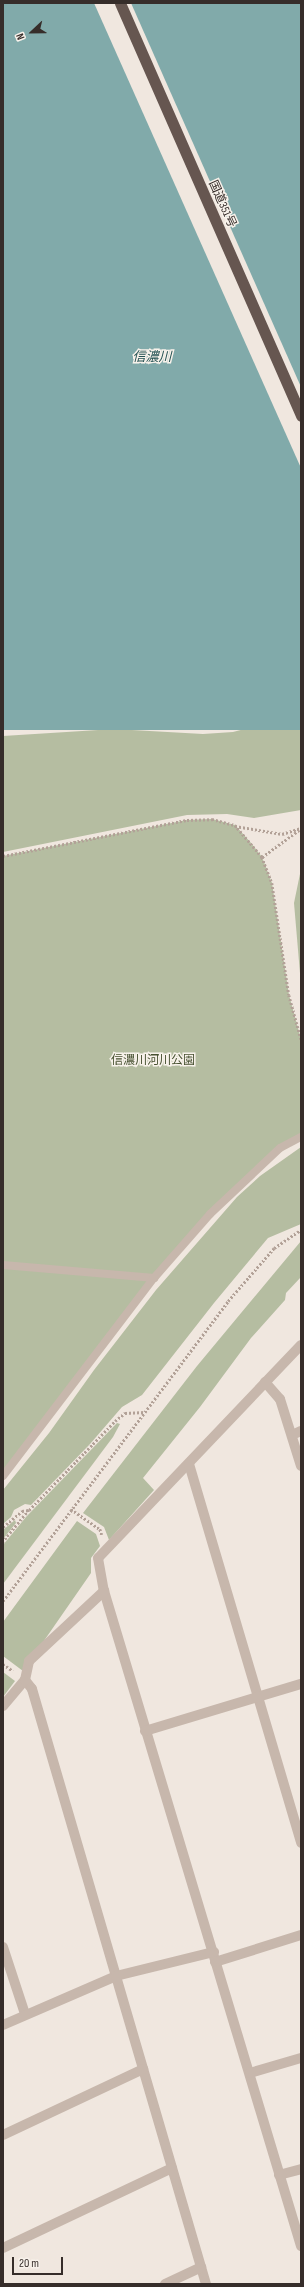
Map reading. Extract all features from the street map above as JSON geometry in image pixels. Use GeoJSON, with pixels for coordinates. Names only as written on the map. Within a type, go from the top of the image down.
{"type":"FeatureCollection","features":[{"type":"Feature","properties":{"kind":"highway","name":"国道351号"},"geometry":{"type":"LineString","coordinates":[[120,3],[301,416]]}},
{"type":"Feature","properties":{"kind":"street"},"geometry":{"type":"LineString","coordinates":[[301,1346],[98,1558],[104,1591],[145,1731],[250,2073],[301,2246]]}},
{"type":"Feature","properties":{"kind":"street"},"geometry":{"type":"LineString","coordinates":[[265,1382],[280,1399],[296,1433],[301,1466]]}},
{"type":"Feature","properties":{"kind":"street"},"geometry":{"type":"LineString","coordinates":[[189,1464],[301,1843]]}},
{"type":"Feature","properties":{"kind":"street"},"geometry":{"type":"LineString","coordinates":[[3,1706],[25,1680],[30,1661],[104,1591]]}},
{"type":"Feature","properties":{"kind":"street"},"geometry":{"type":"LineString","coordinates":[[25,1680],[32,1689],[206,2284]]}},
{"type":"Feature","properties":{"kind":"street"},"geometry":{"type":"LineString","coordinates":[[145,1731],[301,1684]]}},
{"type":"Feature","properties":{"kind":"street"},"geometry":{"type":"LineString","coordinates":[[3,2024],[116,1976],[214,1957],[301,1935]]}},
{"type":"Feature","properties":{"kind":"street"},"geometry":{"type":"LineString","coordinates":[[3,1947],[25,2014]]}},
{"type":"Feature","properties":{"kind":"street"},"geometry":{"type":"LineString","coordinates":[[250,2073],[301,2058]]}},
{"type":"Feature","properties":{"kind":"street"},"geometry":{"type":"LineString","coordinates":[[3,2135],[143,2070]]}},
{"type":"Feature","properties":{"kind":"street"},"geometry":{"type":"LineString","coordinates":[[3,2248],[172,2168]]}},
{"type":"Feature","properties":{"kind":"street"},"geometry":{"type":"LineString","coordinates":[[280,2175],[301,2169]]}},
{"type":"Feature","properties":{"kind":"street"},"geometry":{"type":"LineString","coordinates":[[165,2284],[201,2267]]}},
{"type":"Feature","properties":{"kind":"lane"},"geometry":{"type":"LineString","coordinates":[[3,1476],[154,1278],[210,1214],[280,1148],[301,1137]]}},
{"type":"Feature","properties":{"kind":"lane"},"geometry":{"type":"LineString","coordinates":[[3,1264],[154,1278]]}},
{"type":"Feature","properties":{"kind":"path"},"geometry":{"type":"LineString","coordinates":[[3,856],[187,820],[212,819],[235,826],[282,834],[301,828]]}},
{"type":"Feature","properties":{"kind":"path"},"geometry":{"type":"LineString","coordinates":[[235,826],[262,857],[272,883],[290,995],[301,1039]]}},
{"type":"Feature","properties":{"kind":"path"},"geometry":{"type":"LineString","coordinates":[[262,857],[301,828]]}},
{"type":"Feature","properties":{"kind":"path"},"geometry":{"type":"LineString","coordinates":[[3,1601],[71,1509],[244,1283],[274,1248],[301,1230]]}},
{"type":"Feature","properties":{"kind":"path"},"geometry":{"type":"LineString","coordinates":[[3,1542],[29,1510],[115,1421],[124,1414],[145,1412]]}},
{"type":"Feature","properties":{"kind":"path"},"geometry":{"type":"LineString","coordinates":[[71,1509],[100,1530],[108,1547]]}},
{"type":"Feature","properties":{"kind":"path"},"geometry":{"type":"LineString","coordinates":[[3,1527],[22,1511],[29,1510]]}},
{"type":"Feature","properties":{"kind":"green space"},"geometry":{"type":"Polygon","coordinates":[[[301,722],[301,810],[254,818],[227,814],[187,815],[3,852],[3,736],[114,729],[203,734],[233,732],[268,723],[301,722]]]}},
{"type":"Feature","properties":{"kind":"green space","name":"信濃川河川公園"},"geometry":{"type":"Polygon","coordinates":[[[212,819],[235,825],[262,857],[272,883],[289,995],[301,1039],[301,1137],[280,1148],[210,1214],[154,1278],[3,1476],[3,856],[187,820],[212,819]]]}},
{"type":"Feature","properties":{"kind":"green space"},"geometry":{"type":"Polygon","coordinates":[[[301,869],[301,985],[294,903],[301,869]]]}},
{"type":"Feature","properties":{"kind":"green space"},"geometry":{"type":"Polygon","coordinates":[[[301,1147],[301,1224],[268,1238],[214,1303],[142,1395],[122,1407],[90,1444],[31,1505],[25,1504],[14,1510],[11,1517],[3,1524],[3,1490],[49,1433],[94,1370],[156,1290],[237,1197],[260,1176],[301,1147]]]}},
{"type":"Feature","properties":{"kind":"green space"},"geometry":{"type":"Polygon","coordinates":[[[301,1241],[301,1277],[286,1293],[285,1300],[251,1338],[200,1407],[143,1478],[154,1490],[109,1540],[104,1527],[83,1513],[197,1366],[301,1241]]]}},
{"type":"Feature","properties":{"kind":"green space"},"geometry":{"type":"Polygon","coordinates":[[[117,1423],[120,1424],[113,1437],[3,1584],[3,1545],[26,1517],[117,1423]]]}},
{"type":"Feature","properties":{"kind":"green space"},"geometry":{"type":"Polygon","coordinates":[[[15,1520],[16,1523],[3,1539],[3,1530],[15,1520]]]}},
{"type":"Feature","properties":{"kind":"green space"},"geometry":{"type":"Polygon","coordinates":[[[77,1521],[96,1534],[100,1546],[91,1558],[91,1573],[23,1671],[3,1656],[3,1622],[77,1521]]]}},
{"type":"Feature","properties":{"kind":"green space"},"geometry":{"type":"Polygon","coordinates":[[[3,1672],[15,1681],[3,1697],[3,1672]]]}},
{"type":"Feature","properties":{"kind":"water","name":"信濃川"},"geometry":{"type":"Polygon","coordinates":[[[3,3],[301,3],[301,730],[3,730],[3,3]]]}},
{"type":"Feature","properties":{"kind":"pier"},"geometry":{"type":"Polygon","coordinates":[[[94,3],[131,3],[301,387],[301,468],[94,3]]]}}]}
